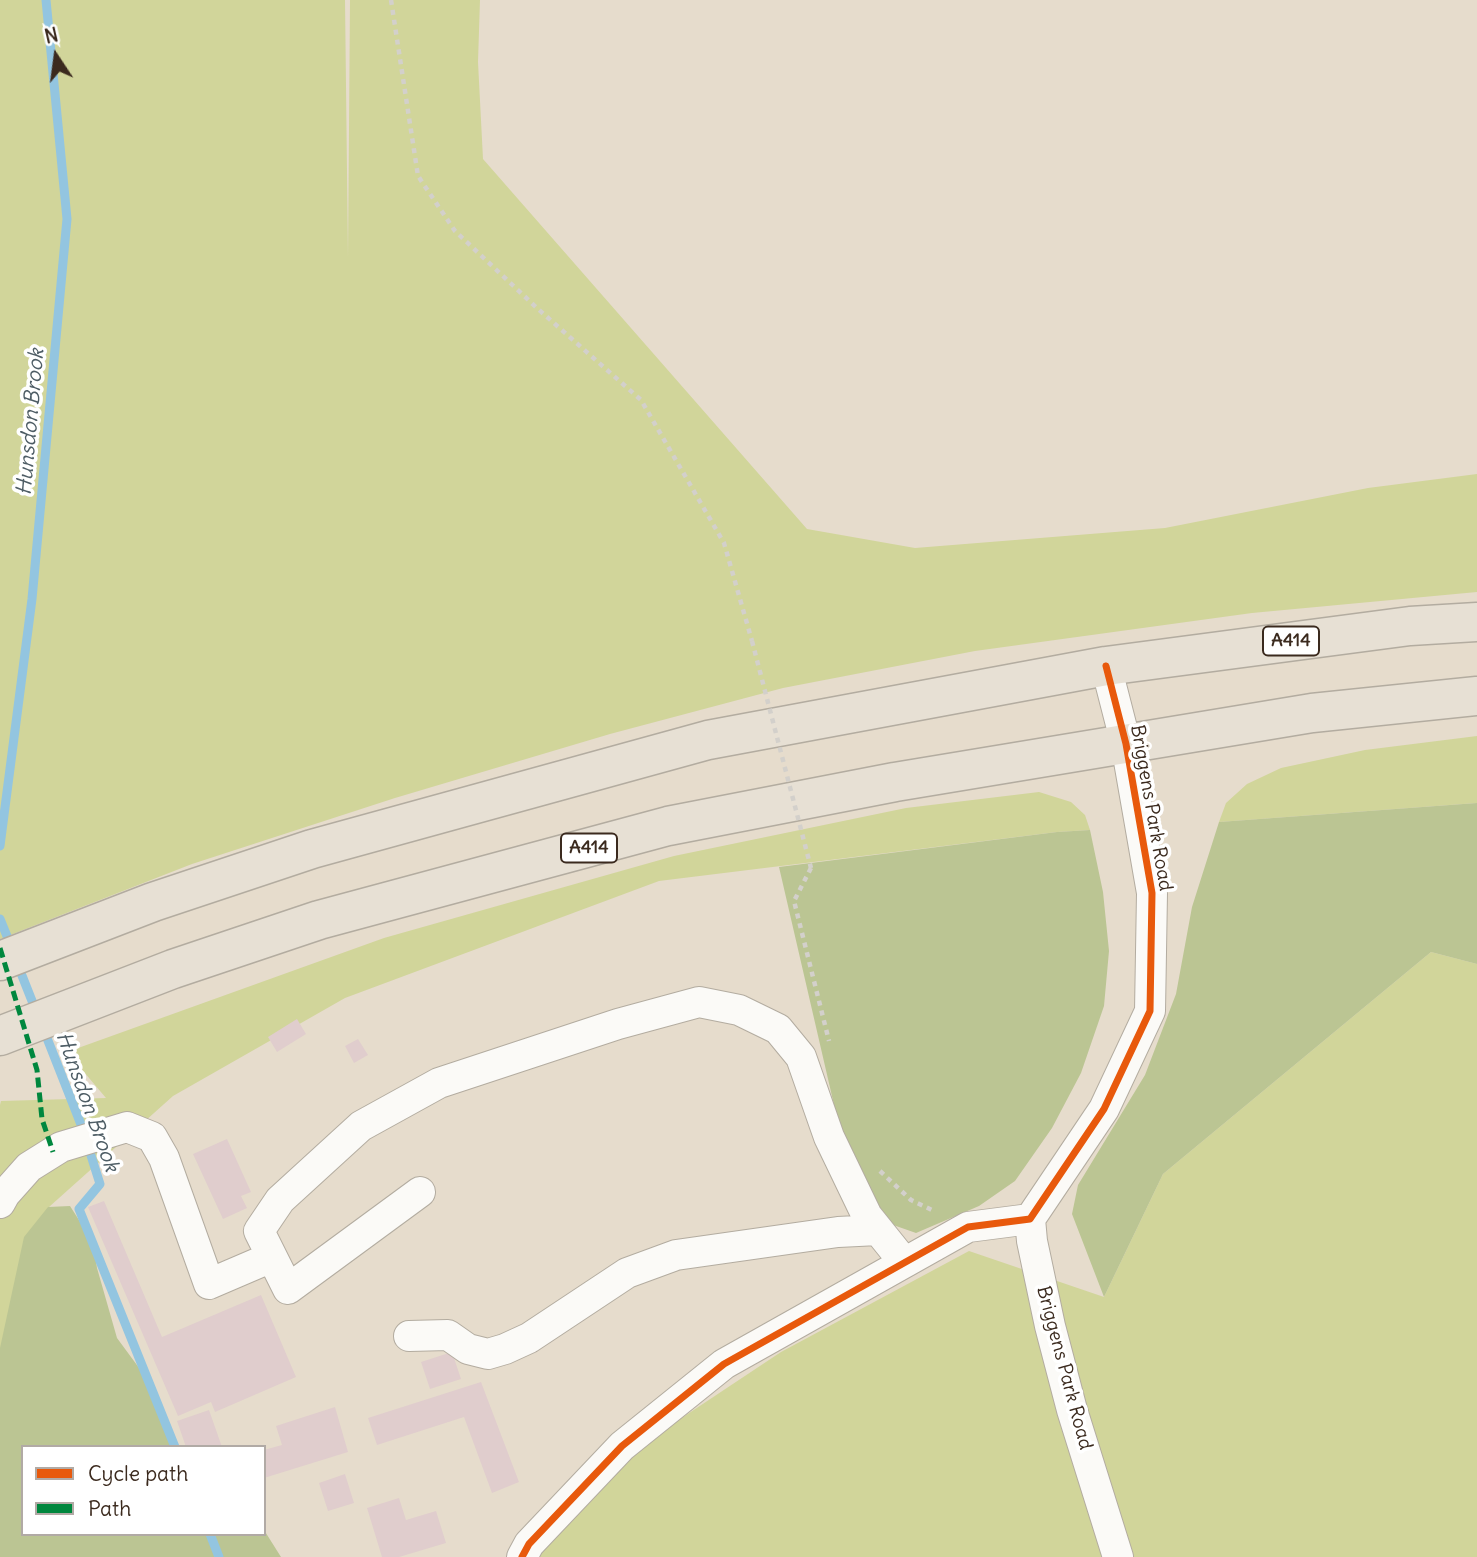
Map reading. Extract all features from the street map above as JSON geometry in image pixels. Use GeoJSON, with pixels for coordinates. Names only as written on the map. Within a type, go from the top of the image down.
{"type":"FeatureCollection","features":[{"type":"Feature","properties":{"kind":"highway","name":"A414"},"geometry":{"type":"LineString","coordinates":[[0,961],[153,902],[312,849],[708,740],[1106,666],[1410,626],[1477,622]]}},
{"type":"Feature","properties":{"kind":"highway","name":"A414"},"geometry":{"type":"LineString","coordinates":[[0,1036],[173,969],[319,920],[668,826],[895,782],[1312,713],[1477,696]]}},
{"type":"Feature","properties":{"kind":"street","name":"Briggens Park Road"},"geometry":{"type":"LineString","coordinates":[[1106,666],[1126,744],[1152,893],[1150,1011],[1104,1109],[1030,1219],[1050,1326],[1118,1557]]}},
{"type":"Feature","properties":{"kind":"street"},"geometry":{"type":"LineString","coordinates":[[420,1192],[288,1289],[259,1231],[280,1200],[361,1126],[439,1083],[618,1024],[699,1002],[739,1010],[778,1029],[801,1057],[828,1137],[866,1216],[904,1262]]}},
{"type":"Feature","properties":{"kind":"street"},"geometry":{"type":"LineString","coordinates":[[0,1203],[29,1167],[61,1147],[127,1127],[152,1137],[164,1158],[209,1284],[272,1257]]}},
{"type":"Feature","properties":{"kind":"street"},"geometry":{"type":"LineString","coordinates":[[522,1557],[530,1544],[622,1446],[724,1364],[968,1227],[1030,1219]]}},
{"type":"Feature","properties":{"kind":"street"},"geometry":{"type":"LineString","coordinates":[[409,1336],[448,1335],[468,1349],[488,1353],[529,1338],[627,1273],[676,1255],[838,1232],[878,1230]]}},
{"type":"Feature","properties":{"kind":"path"},"geometry":{"type":"LineString","coordinates":[[391,0],[418,176],[455,230],[640,400],[724,543],[811,868],[794,901],[831,1050]]}},
{"type":"Feature","properties":{"kind":"path"},"geometry":{"type":"LineString","coordinates":[[877,1168],[911,1200],[968,1227]]}},
{"type":"Feature","properties":{"kind":"green space"},"geometry":{"type":"Polygon","coordinates":[[[0,0],[345,0],[348,258],[350,0],[480,0],[478,62],[483,159],[807,529],[915,548],[1165,528],[1368,488],[1477,474],[1477,592],[1252,613],[975,651],[783,688],[610,734],[395,798],[192,864],[0,939],[0,0]]]}},
{"type":"Feature","properties":{"kind":"green space"},"geometry":{"type":"Polygon","coordinates":[[[1477,736],[1477,803],[1219,822],[1226,803],[1247,784],[1281,768],[1365,750],[1477,736]]]}},
{"type":"Feature","properties":{"kind":"green space"},"geometry":{"type":"Polygon","coordinates":[[[1039,792],[1071,802],[1085,815],[1090,830],[659,881],[345,998],[173,1096],[49,1207],[0,1368],[0,1105],[1,1101],[106,1098],[67,1052],[384,938],[674,856],[906,808],[1039,792]]]}},
{"type":"Feature","properties":{"kind":"green space"},"geometry":{"type":"Polygon","coordinates":[[[1477,803],[1477,964],[1431,952],[1163,1174],[1104,1297],[1072,1214],[1078,1185],[1145,1075],[1176,994],[1192,907],[1219,822],[1477,803]]]}},
{"type":"Feature","properties":{"kind":"green space"},"geometry":{"type":"Polygon","coordinates":[[[1090,830],[1103,892],[1109,951],[1104,1006],[1081,1073],[1052,1128],[1015,1181],[979,1206],[916,1233],[859,1213],[779,867],[1090,830]]]}},
{"type":"Feature","properties":{"kind":"green space"},"geometry":{"type":"Polygon","coordinates":[[[1431,952],[1477,964],[1477,1557],[535,1557],[629,1453],[781,1352],[969,1251],[1104,1297],[1163,1174],[1431,952]]]}},
{"type":"Feature","properties":{"kind":"green space"},"geometry":{"type":"Polygon","coordinates":[[[70,1206],[93,1242],[97,1268],[117,1338],[145,1376],[170,1445],[21,1445],[21,1536],[266,1536],[266,1533],[281,1557],[0,1557],[0,1348],[24,1237],[48,1207],[70,1206]]]}},
{"type":"Feature","properties":{"kind":"building"},"geometry":{"type":"Polygon","coordinates":[[[297,1019],[306,1034],[277,1052],[268,1037],[297,1019]]]}},
{"type":"Feature","properties":{"kind":"building"},"geometry":{"type":"Polygon","coordinates":[[[358,1039],[368,1055],[354,1063],[345,1046],[358,1039]]]}},
{"type":"Feature","properties":{"kind":"building"},"geometry":{"type":"Polygon","coordinates":[[[227,1139],[251,1192],[241,1196],[247,1208],[223,1219],[193,1154],[227,1139]]]}},
{"type":"Feature","properties":{"kind":"building"},"geometry":{"type":"Polygon","coordinates":[[[104,1201],[162,1337],[261,1295],[296,1377],[215,1412],[211,1402],[178,1416],[88,1207],[104,1201]]]}},
{"type":"Feature","properties":{"kind":"building"},"geometry":{"type":"Polygon","coordinates":[[[452,1352],[461,1379],[430,1389],[421,1362],[452,1352]]]}},
{"type":"Feature","properties":{"kind":"building"},"geometry":{"type":"Polygon","coordinates":[[[481,1382],[519,1482],[492,1493],[464,1417],[377,1445],[368,1418],[481,1382]]]}},
{"type":"Feature","properties":{"kind":"building"},"geometry":{"type":"Polygon","coordinates":[[[335,1407],[348,1452],[266,1477],[266,1449],[282,1445],[276,1426],[335,1407]]]}},
{"type":"Feature","properties":{"kind":"building"},"geometry":{"type":"Polygon","coordinates":[[[209,1410],[221,1445],[185,1445],[177,1421],[209,1410]]]}},
{"type":"Feature","properties":{"kind":"building"},"geometry":{"type":"Polygon","coordinates":[[[345,1474],[354,1503],[328,1511],[319,1483],[345,1474]]]}},
{"type":"Feature","properties":{"kind":"building"},"geometry":{"type":"Polygon","coordinates":[[[399,1498],[406,1520],[436,1511],[446,1543],[399,1557],[382,1557],[367,1508],[399,1498]]]}},
{"type":"Feature","properties":{"kind":"waterway","name":"Hunsdon Brook"},"geometry":{"type":"LineString","coordinates":[[0,846],[32,599],[67,219],[46,0]]}},
{"type":"Feature","properties":{"kind":"waterway","name":"Hunsdon Brook"},"geometry":{"type":"LineString","coordinates":[[0,919],[11,946]]}},
{"type":"Feature","properties":{"kind":"waterway","name":"Hunsdon Brook"},"geometry":{"type":"LineString","coordinates":[[17,963],[36,1011]]}},
{"type":"Feature","properties":{"kind":"waterway","name":"Hunsdon Brook"},"geometry":{"type":"LineString","coordinates":[[43,1028],[82,1127],[100,1184],[79,1209],[174,1445]]}},
{"type":"Feature","properties":{"kind":"waterway","name":"Hunsdon Brook"},"geometry":{"type":"LineString","coordinates":[[211,1536],[219,1557]]}},
{"type":"Feature","properties":{"kind":"marked path"},"geometry":{"type":"LineString","coordinates":[[0,948],[37,1070],[42,1119],[53,1152]]}},
{"type":"Feature","properties":{"kind":"cycle path"},"geometry":{"type":"LineString","coordinates":[[522,1557],[529,1544],[622,1446],[724,1364],[968,1227],[1030,1219],[1104,1109],[1150,1011],[1152,893],[1126,744],[1106,666]]}}]}
